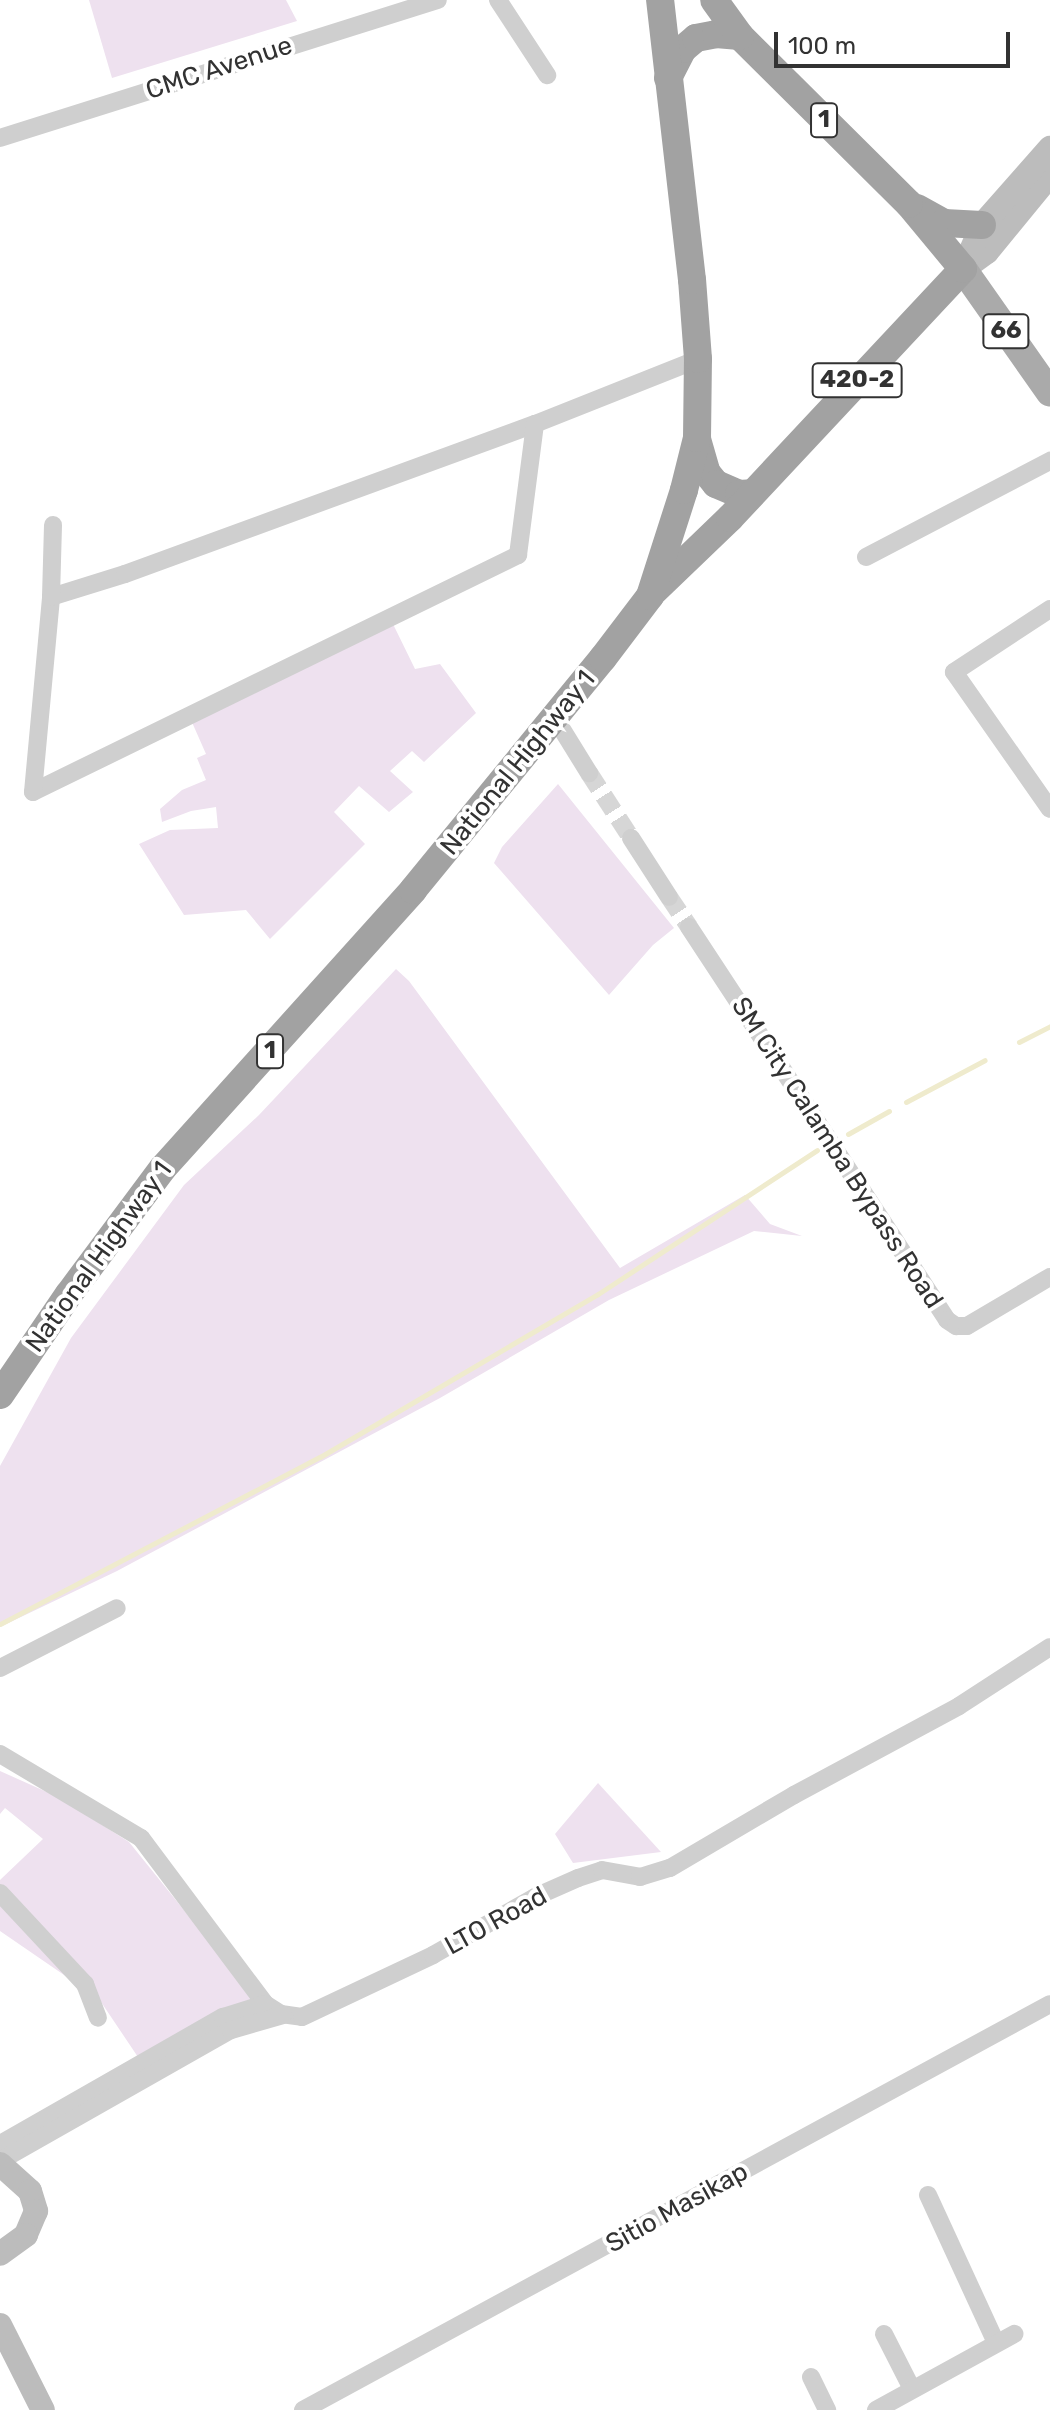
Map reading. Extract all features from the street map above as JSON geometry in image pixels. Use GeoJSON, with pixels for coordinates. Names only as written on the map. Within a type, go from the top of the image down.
{"type":"FeatureCollection","features":[{"type":"Feature","properties":{"kind":"highway","name":"National Highway 1"},"geometry":{"type":"LineString","coordinates":[[0,1395],[69,1294],[163,1168],[354,959],[555,718],[650,596],[697,438],[698,359],[660,0]]}},
{"type":"Feature","properties":{"kind":"highway","name":"1"},"geometry":{"type":"LineString","coordinates":[[714,0],[740,36],[909,204],[963,269]]}},
{"type":"Feature","properties":{"kind":"highway"},"geometry":{"type":"LineString","coordinates":[[668,78],[683,49],[696,38],[716,34],[740,36]]}},
{"type":"Feature","properties":{"kind":"highway"},"geometry":{"type":"LineString","coordinates":[[909,204],[944,223],[982,225]]}},
{"type":"Feature","properties":{"kind":"highway","name":"420-2"},"geometry":{"type":"LineString","coordinates":[[650,596],[730,518],[963,269]]}},
{"type":"Feature","properties":{"kind":"highway","name":"1"},"geometry":{"type":"LineString","coordinates":[[697,438],[707,473],[716,484],[727,491],[752,493]]}},
{"type":"Feature","properties":{"kind":"highway"},"geometry":{"type":"LineString","coordinates":[[684,490],[709,496],[730,518]]}},
{"type":"Feature","properties":{"kind":"main road","name":"420-2"},"geometry":{"type":"LineString","coordinates":[[963,269],[982,225],[1050,148]]}},
{"type":"Feature","properties":{"kind":"main road","name":"420-2"},"geometry":{"type":"LineString","coordinates":[[963,269],[987,252],[1050,175]]}},
{"type":"Feature","properties":{"kind":"main road","name":"66"},"geometry":{"type":"LineString","coordinates":[[963,269],[1050,393]]}},
{"type":"Feature","properties":{"kind":"main road"},"geometry":{"type":"LineString","coordinates":[[0,2163],[30,2191],[36,2211],[26,2235],[0,2254]]}},
{"type":"Feature","properties":{"kind":"main road"},"geometry":{"type":"LineString","coordinates":[[0,2325],[43,2410]]}},
{"type":"Feature","properties":{"kind":"street","name":"CMC Avenue"},"geometry":{"type":"LineString","coordinates":[[0,138],[438,0]]}},
{"type":"Feature","properties":{"kind":"street"},"geometry":{"type":"LineString","coordinates":[[498,0],[547,75]]}},
{"type":"Feature","properties":{"kind":"street"},"geometry":{"type":"LineString","coordinates":[[51,597],[125,574],[535,424],[698,359]]}},
{"type":"Feature","properties":{"kind":"street"},"geometry":{"type":"LineString","coordinates":[[53,525],[51,597],[33,792],[518,555],[535,424]]}},
{"type":"Feature","properties":{"kind":"street"},"geometry":{"type":"LineString","coordinates":[[866,557],[1050,461]]}},
{"type":"Feature","properties":{"kind":"street"},"geometry":{"type":"LineString","coordinates":[[1048,613],[954,672],[1050,809]]}},
{"type":"Feature","properties":{"kind":"street"},"geometry":{"type":"LineString","coordinates":[[555,718],[589,773]]}},
{"type":"Feature","properties":{"kind":"street"},"geometry":{"type":"LineString","coordinates":[[631,838],[669,897]]}},
{"type":"Feature","properties":{"kind":"street","name":"SM City Calamba Bypass Road"},"geometry":{"type":"LineString","coordinates":[[689,927],[947,1320],[956,1326],[967,1326],[1050,1277]]}},
{"type":"Feature","properties":{"kind":"street"},"geometry":{"type":"LineString","coordinates":[[0,1668],[117,1608]]}},
{"type":"Feature","properties":{"kind":"street","name":"LTO Road"},"geometry":{"type":"LineString","coordinates":[[0,2163],[231,2030],[283,2015],[302,2017],[433,1955],[535,1897],[578,1878],[602,1870],[640,1877],[670,1868],[794,1795],[959,1706],[1050,1647]]}},
{"type":"Feature","properties":{"kind":"street"},"geometry":{"type":"LineString","coordinates":[[0,1754],[141,1838],[265,2004],[283,2015]]}},
{"type":"Feature","properties":{"kind":"street"},"geometry":{"type":"LineString","coordinates":[[0,1893],[85,1984],[98,2018]]}},
{"type":"Feature","properties":{"kind":"street"},"geometry":{"type":"LineString","coordinates":[[0,2144],[223,2017],[265,2004]]}},
{"type":"Feature","properties":{"kind":"street","name":"Sitio Masikap"},"geometry":{"type":"LineString","coordinates":[[303,2410],[1050,2004]]}},
{"type":"Feature","properties":{"kind":"street"},"geometry":{"type":"LineString","coordinates":[[928,2195],[996,2343]]}},
{"type":"Feature","properties":{"kind":"street"},"geometry":{"type":"LineString","coordinates":[[884,2334],[912,2389]]}},
{"type":"Feature","properties":{"kind":"street"},"geometry":{"type":"LineString","coordinates":[[876,2410],[1014,2334]]}},
{"type":"Feature","properties":{"kind":"street"},"geometry":{"type":"LineString","coordinates":[[811,2377],[827,2410]]}},
{"type":"Feature","properties":{"kind":"shaded area"},"geometry":{"type":"Polygon","coordinates":[[[89,0],[286,0],[297,21],[112,78],[89,0]]]}},
{"type":"Feature","properties":{"kind":"shaded area"},"geometry":{"type":"Polygon","coordinates":[[[392,622],[415,669],[440,664],[476,713],[424,762],[412,751],[390,771],[413,792],[389,812],[359,786],[334,812],[365,844],[270,939],[246,910],[184,915],[139,844],[170,830],[218,828],[216,807],[191,811],[162,822],[160,809],[182,790],[206,780],[197,758],[206,754],[191,720],[392,622]]]}},
{"type":"Feature","properties":{"kind":"shaded area"},"geometry":{"type":"Polygon","coordinates":[[[558,784],[674,928],[653,945],[609,995],[494,863],[502,847],[558,784]]]}},
{"type":"Feature","properties":{"kind":"shaded area"},"geometry":{"type":"Polygon","coordinates":[[[396,969],[409,981],[620,1268],[745,1195],[770,1224],[802,1236],[754,1231],[609,1300],[440,1398],[117,1571],[0,1627],[0,1466],[71,1338],[184,1185],[259,1115],[396,969]]]}},
{"type":"Feature","properties":{"kind":"shaded area"},"geometry":{"type":"Polygon","coordinates":[[[0,1771],[58,1797],[129,1842],[270,2017],[144,2066],[99,1999],[0,1931],[0,1880],[43,1839],[5,1808],[0,1814],[0,1771]]]}},
{"type":"Feature","properties":{"kind":"shaded area"},"geometry":{"type":"Polygon","coordinates":[[[598,1783],[661,1852],[573,1863],[555,1834],[598,1783]]]}},
{"type":"Feature","properties":{"kind":"waterway"},"geometry":{"type":"LineString","coordinates":[[1019,1042],[1050,1026]]}},
{"type":"Feature","properties":{"kind":"waterway"},"geometry":{"type":"LineString","coordinates":[[906,1102],[985,1060]]}},
{"type":"Feature","properties":{"kind":"waterway"},"geometry":{"type":"LineString","coordinates":[[848,1134],[889,1111]]}},
{"type":"Feature","properties":{"kind":"waterway"},"geometry":{"type":"LineString","coordinates":[[0,1624],[320,1457],[598,1294],[817,1150]]}},
{"type":"Feature","properties":{"kind":"tunnel"},"geometry":{"type":"LineString","coordinates":[[589,773],[631,838]]}},
{"type":"Feature","properties":{"kind":"tunnel"},"geometry":{"type":"LineString","coordinates":[[669,897],[689,927]]}}]}
